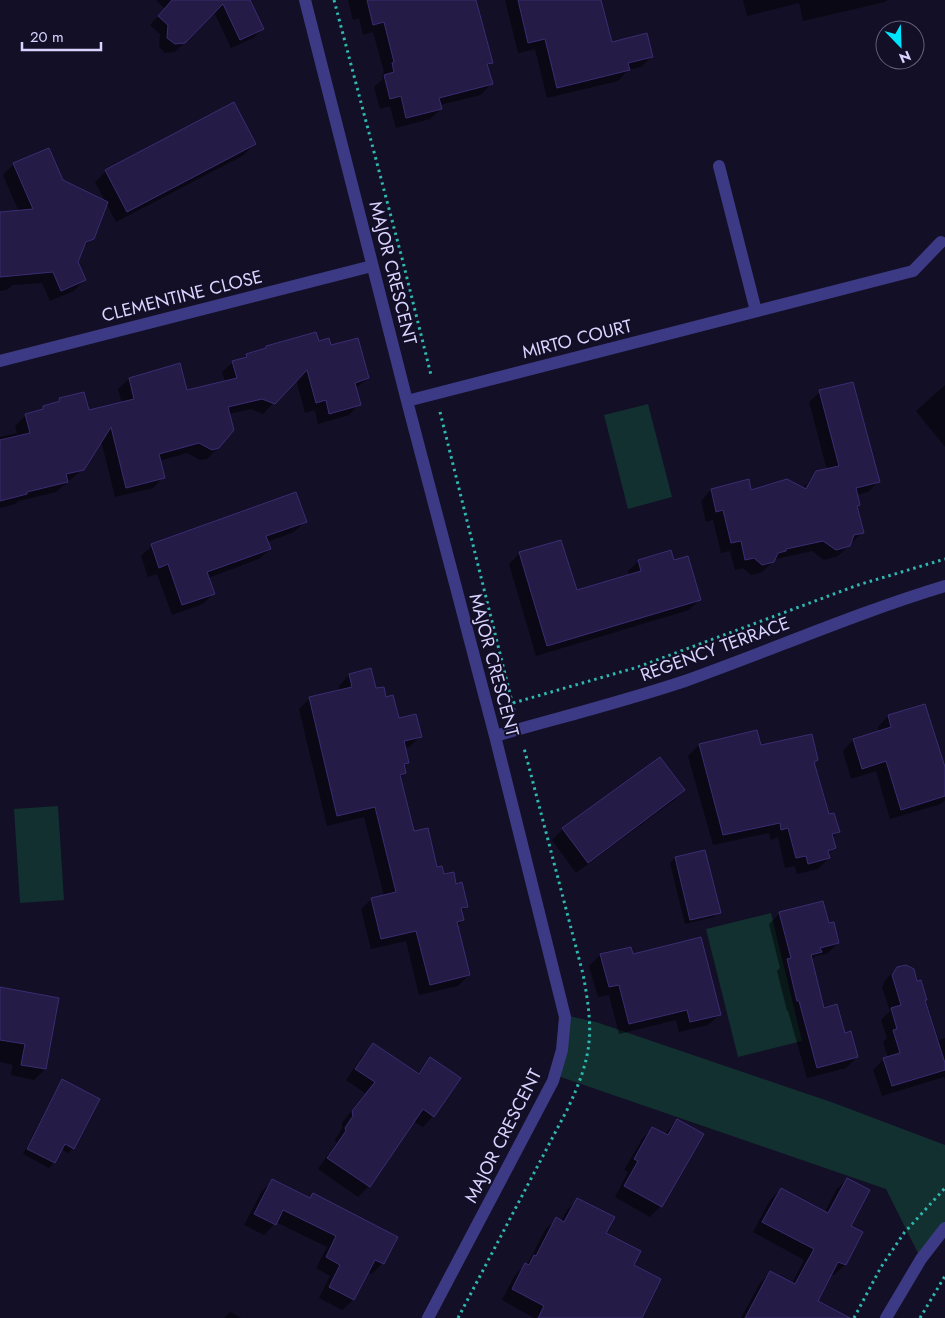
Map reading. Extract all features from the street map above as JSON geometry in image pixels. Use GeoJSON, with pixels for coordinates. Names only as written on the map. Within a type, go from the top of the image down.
{"type":"FeatureCollection","features":[{"type":"Feature","properties":{"kind":"street","name":"MAJOR CRESCENT"},"geometry":{"type":"LineString","coordinates":[[305,0],[372,266],[495,736],[565,1017],[562,1050],[553,1082],[428,1318]]}},
{"type":"Feature","properties":{"kind":"street"},"geometry":{"type":"LineString","coordinates":[[719,166],[756,312]]}},
{"type":"Feature","properties":{"kind":"street","name":"MIRTO COURT"},"geometry":{"type":"LineString","coordinates":[[407,401],[914,271],[941,242]]}},
{"type":"Feature","properties":{"kind":"street","name":"CLEMENTINE CLOSE"},"geometry":{"type":"LineString","coordinates":[[0,361],[372,266]]}},
{"type":"Feature","properties":{"kind":"street","name":"REGENCY TERRACE"},"geometry":{"type":"LineString","coordinates":[[495,736],[631,698],[686,680],[857,615],[945,586]]}},
{"type":"Feature","properties":{"kind":"street"},"geometry":{"type":"LineString","coordinates":[[886,1318],[926,1251],[945,1228]]}},
{"type":"Feature","properties":{"kind":"path"},"geometry":{"type":"LineString","coordinates":[[334,0],[400,252],[514,710]]}},
{"type":"Feature","properties":{"kind":"path"},"geometry":{"type":"LineString","coordinates":[[513,703],[638,667],[858,585],[945,559]]}},
{"type":"Feature","properties":{"kind":"path"},"geometry":{"type":"LineString","coordinates":[[854,1318],[881,1267],[904,1233],[945,1188]]}},
{"type":"Feature","properties":{"kind":"path"},"geometry":{"type":"LineString","coordinates":[[920,1318],[945,1276]]}},
{"type":"Feature","properties":{"kind":"green space"},"geometry":{"type":"Polygon","coordinates":[[[648,404],[672,497],[628,509],[604,415],[648,404]]]}},
{"type":"Feature","properties":{"kind":"green space"},"geometry":{"type":"Polygon","coordinates":[[[58,806],[64,900],[20,903],[14,809],[58,806]]]}},
{"type":"Feature","properties":{"kind":"green space"},"geometry":{"type":"Polygon","coordinates":[[[771,913],[802,1041],[738,1057],[706,929],[771,913]]]}},
{"type":"Feature","properties":{"kind":"green space"},"geometry":{"type":"Polygon","coordinates":[[[564,1015],[596,1022],[834,1103],[945,1145],[945,1228],[921,1259],[886,1189],[555,1075],[564,1015]]]}},
{"type":"Feature","properties":{"kind":"building"},"geometry":{"type":"Polygon","coordinates":[[[172,0],[250,0],[264,29],[240,40],[223,4],[185,43],[175,44],[167,38],[168,25],[158,16],[172,0]]]}},
{"type":"Feature","properties":{"kind":"building"},"geometry":{"type":"Polygon","coordinates":[[[367,0],[476,0],[493,63],[487,64],[493,84],[439,98],[442,109],[406,118],[401,96],[390,99],[384,75],[394,72],[392,63],[394,62],[384,22],[373,25],[367,0]]]}},
{"type":"Feature","properties":{"kind":"building"},"geometry":{"type":"Polygon","coordinates":[[[518,0],[601,0],[612,42],[647,33],[653,57],[628,63],[630,70],[557,88],[545,39],[528,43],[518,0]]]}},
{"type":"Feature","properties":{"kind":"building"},"geometry":{"type":"Polygon","coordinates":[[[234,102],[256,144],[127,212],[105,170],[234,102]]]}},
{"type":"Feature","properties":{"kind":"building"},"geometry":{"type":"Polygon","coordinates":[[[49,148],[63,180],[108,202],[94,239],[86,242],[78,262],[86,280],[61,291],[53,272],[0,277],[0,212],[33,209],[13,163],[49,148]]]}},
{"type":"Feature","properties":{"kind":"building"},"geometry":{"type":"Polygon","coordinates":[[[316,332],[319,341],[329,338],[331,345],[358,338],[369,378],[355,383],[361,405],[329,414],[326,400],[316,403],[307,370],[275,404],[262,399],[228,407],[234,430],[219,448],[212,450],[199,443],[159,454],[165,478],[126,488],[111,427],[84,470],[66,474],[68,482],[0,501],[0,440],[30,433],[25,414],[43,409],[43,406],[60,401],[59,398],[84,392],[89,410],[134,399],[129,378],[180,363],[187,390],[237,378],[232,361],[247,357],[246,354],[266,348],[266,346],[316,332]]]}},
{"type":"Feature","properties":{"kind":"building"},"geometry":{"type":"Polygon","coordinates":[[[853,382],[880,482],[856,488],[860,505],[857,506],[864,533],[854,535],[850,546],[836,550],[823,541],[786,549],[786,551],[778,553],[774,562],[762,565],[754,558],[745,560],[741,541],[731,543],[723,510],[716,512],[711,489],[749,479],[751,490],[787,479],[806,489],[816,471],[839,466],[819,390],[853,382]]]}},
{"type":"Feature","properties":{"kind":"building"},"geometry":{"type":"Polygon","coordinates":[[[296,492],[307,522],[266,536],[271,549],[207,572],[215,594],[182,605],[168,564],[159,568],[151,544],[296,492]]]}},
{"type":"Feature","properties":{"kind":"building"},"geometry":{"type":"Polygon","coordinates":[[[561,540],[577,590],[641,571],[638,560],[671,550],[674,560],[688,556],[701,600],[547,646],[519,552],[561,540]]]}},
{"type":"Feature","properties":{"kind":"building"},"geometry":{"type":"Polygon","coordinates":[[[371,668],[376,688],[384,687],[386,697],[393,695],[399,718],[416,714],[422,737],[404,741],[409,763],[404,764],[406,773],[400,775],[414,831],[428,828],[437,867],[442,866],[444,874],[454,872],[456,884],[462,882],[468,907],[461,908],[464,920],[457,922],[470,975],[430,985],[416,931],[381,939],[371,898],[396,892],[375,807],[337,816],[309,697],[352,687],[349,674],[371,668]]]}},
{"type":"Feature","properties":{"kind":"building"},"geometry":{"type":"Polygon","coordinates":[[[925,704],[945,767],[945,796],[901,810],[886,761],[862,769],[853,739],[891,727],[888,715],[925,704]]]}},
{"type":"Feature","properties":{"kind":"building"},"geometry":{"type":"Polygon","coordinates":[[[757,730],[761,745],[812,734],[818,760],[814,762],[829,814],[834,813],[840,832],[832,834],[836,848],[828,851],[830,858],[808,864],[806,856],[796,858],[788,828],[781,830],[780,823],[723,835],[699,744],[757,730]]]}},
{"type":"Feature","properties":{"kind":"building"},"geometry":{"type":"Polygon","coordinates":[[[660,757],[685,790],[588,863],[562,828],[660,757]]]}},
{"type":"Feature","properties":{"kind":"building"},"geometry":{"type":"Polygon","coordinates":[[[705,850],[721,913],[690,920],[675,857],[705,850]]]}},
{"type":"Feature","properties":{"kind":"building"},"geometry":{"type":"Polygon","coordinates":[[[823,901],[829,923],[834,922],[839,943],[820,948],[822,952],[811,955],[824,1008],[837,1004],[845,1033],[851,1031],[858,1057],[817,1068],[799,1001],[797,1001],[787,959],[791,958],[779,912],[823,901]]]}},
{"type":"Feature","properties":{"kind":"building"},"geometry":{"type":"Polygon","coordinates":[[[701,937],[721,1015],[690,1022],[687,1010],[629,1024],[619,985],[609,987],[600,954],[631,947],[633,954],[701,937]]]}},
{"type":"Feature","properties":{"kind":"building"},"geometry":{"type":"Polygon","coordinates":[[[906,965],[914,969],[917,981],[921,980],[927,1000],[925,1000],[945,1063],[945,1070],[892,1086],[883,1058],[900,1053],[893,1030],[897,1029],[891,1008],[901,1005],[892,975],[897,967],[906,965]]]}},
{"type":"Feature","properties":{"kind":"building"},"geometry":{"type":"Polygon","coordinates":[[[0,987],[59,998],[46,1069],[21,1065],[25,1044],[0,1040],[0,987]]]}},
{"type":"Feature","properties":{"kind":"building"},"geometry":{"type":"Polygon","coordinates":[[[373,1043],[419,1074],[430,1057],[461,1078],[434,1117],[423,1109],[370,1187],[327,1158],[346,1131],[345,1128],[353,1116],[352,1111],[375,1082],[355,1069],[373,1043]]]}},
{"type":"Feature","properties":{"kind":"building"},"geometry":{"type":"Polygon","coordinates":[[[62,1079],[100,1099],[74,1149],[65,1144],[55,1163],[27,1149],[62,1079]]]}},
{"type":"Feature","properties":{"kind":"building"},"geometry":{"type":"Polygon","coordinates":[[[677,1119],[704,1134],[662,1207],[624,1186],[638,1161],[634,1159],[652,1127],[668,1135],[677,1119]]]}},
{"type":"Feature","properties":{"kind":"building"},"geometry":{"type":"Polygon","coordinates":[[[847,1178],[870,1190],[851,1226],[863,1232],[846,1265],[838,1262],[818,1301],[850,1318],[745,1318],[770,1271],[795,1284],[814,1249],[762,1222],[781,1188],[828,1213],[847,1178]]]}},
{"type":"Feature","properties":{"kind":"building"},"geometry":{"type":"Polygon","coordinates":[[[272,1179],[310,1198],[313,1193],[398,1237],[384,1264],[375,1260],[354,1300],[329,1287],[340,1265],[326,1257],[336,1236],[283,1210],[276,1225],[254,1214],[272,1179]]]}},
{"type":"Feature","properties":{"kind":"building"},"geometry":{"type":"Polygon","coordinates":[[[577,1198],[615,1217],[606,1233],[641,1251],[634,1265],[661,1279],[642,1318],[538,1318],[544,1306],[512,1289],[525,1263],[529,1265],[534,1255],[536,1256],[556,1217],[564,1222],[577,1198]]]}}]}
